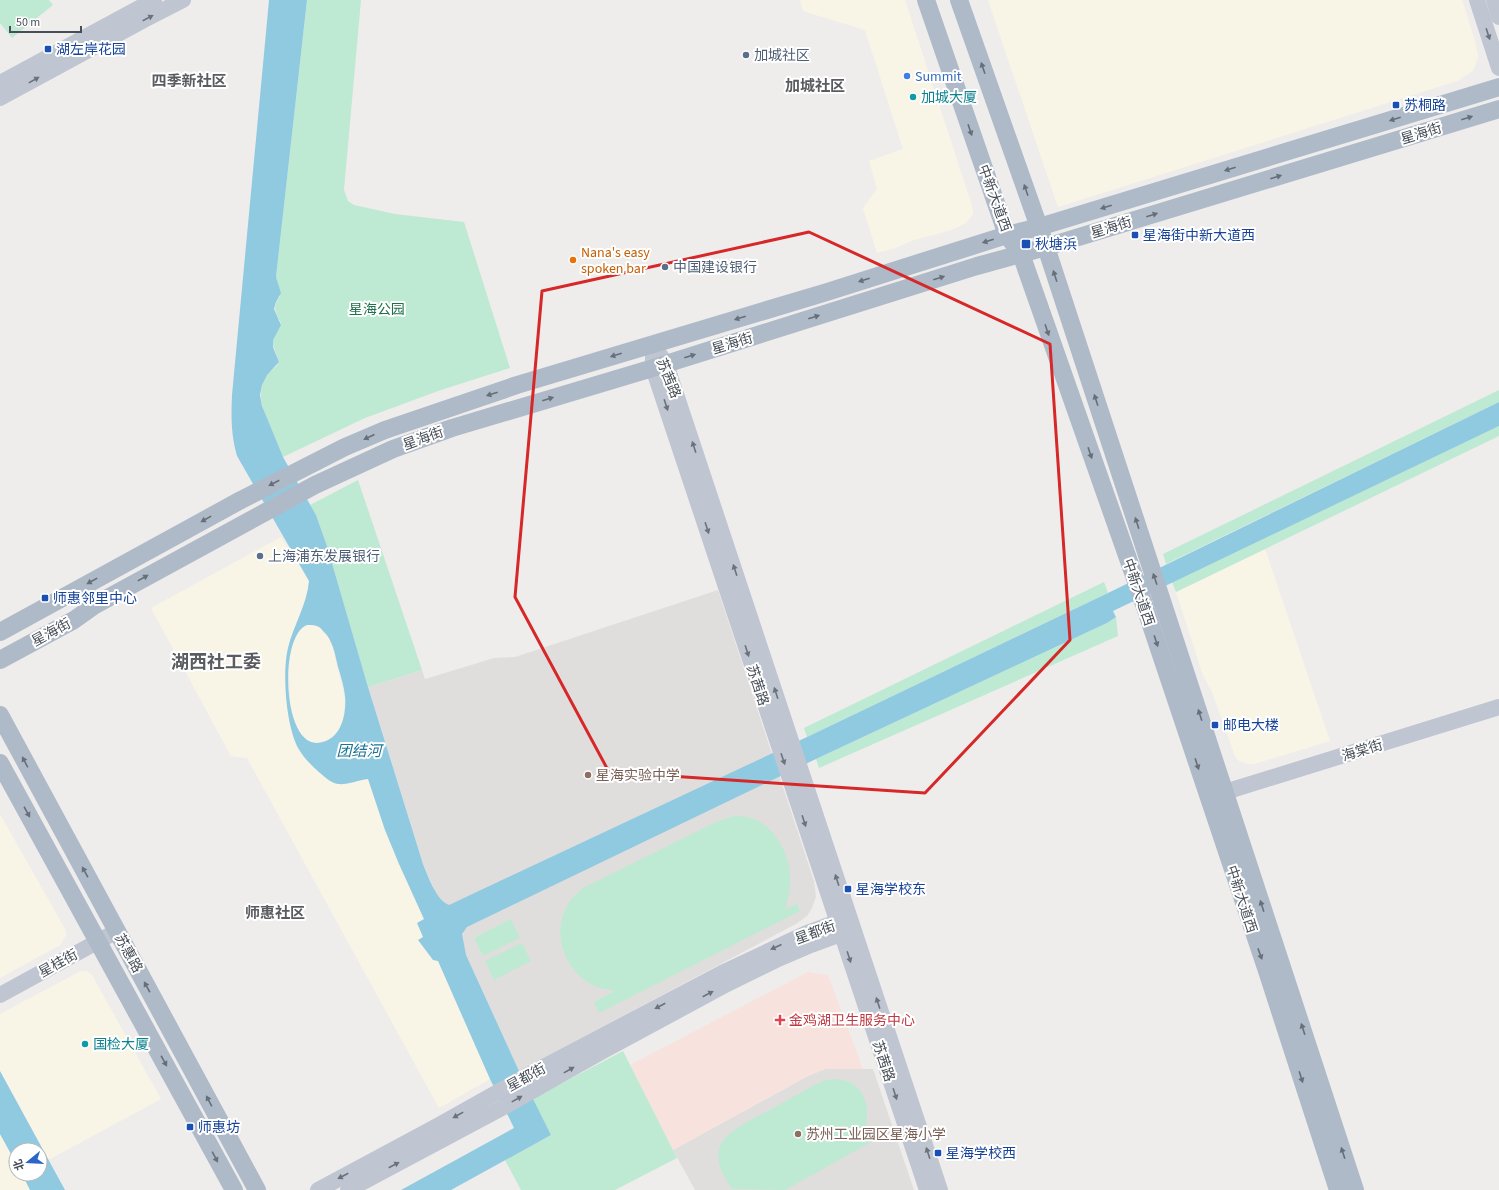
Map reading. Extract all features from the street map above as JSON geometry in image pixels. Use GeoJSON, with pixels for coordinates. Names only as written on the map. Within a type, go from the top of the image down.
{"type":"FeatureCollection","features":[{"type":"Feature","properties":{"kind":"main road"},"geometry":{"type":"LineString","coordinates":[[0,83],[154,0]]}},
{"type":"Feature","properties":{"kind":"main road"},"geometry":{"type":"LineString","coordinates":[[0,98],[167,4],[183,0]]}},
{"type":"Feature","properties":{"kind":"main road","name":"中新大道西"},"geometry":{"type":"LineString","coordinates":[[926,0],[1007,235],[1021,254],[1130,568],[1144,604],[1267,971],[1338,1190]]}},
{"type":"Feature","properties":{"kind":"main road"},"geometry":{"type":"LineString","coordinates":[[934,0],[960,100]]}},
{"type":"Feature","properties":{"kind":"main road","name":"中新大道西"},"geometry":{"type":"LineString","coordinates":[[959,0],[1046,247],[1355,1190]]}},
{"type":"Feature","properties":{"kind":"main road"},"geometry":{"type":"LineString","coordinates":[[1477,0],[1499,68]]}},
{"type":"Feature","properties":{"kind":"main road"},"geometry":{"type":"LineString","coordinates":[[1494,0],[1499,17]]}},
{"type":"Feature","properties":{"kind":"main road","name":"星海街"},"geometry":{"type":"LineString","coordinates":[[0,632],[240,500],[345,448],[403,423],[518,385],[827,292],[1007,235],[1039,227],[1499,87]]}},
{"type":"Feature","properties":{"kind":"main road","name":"星海街"},"geometry":{"type":"LineString","coordinates":[[0,660],[74,620],[95,605],[250,519],[315,485],[381,454],[452,428],[660,366],[976,266],[1046,247],[1499,109]]}},
{"type":"Feature","properties":{"kind":"main road","name":"苏茜路"},"geometry":{"type":"LineString","coordinates":[[653,344],[798,781],[927,1190]]}},
{"type":"Feature","properties":{"kind":"main road","name":"海棠街"},"geometry":{"type":"LineString","coordinates":[[1225,792],[1499,707]]}},
{"type":"Feature","properties":{"kind":"main road","name":"苏惠路"},"geometry":{"type":"LineString","coordinates":[[0,716],[257,1190]]}},
{"type":"Feature","properties":{"kind":"main road","name":"苏惠路"},"geometry":{"type":"LineString","coordinates":[[0,763],[99,941],[234,1190]]}},
{"type":"Feature","properties":{"kind":"main road","name":"苏茜路"},"geometry":{"type":"LineString","coordinates":[[843,926],[940,1190]]}},
{"type":"Feature","properties":{"kind":"main road","name":"星都街"},"geometry":{"type":"LineString","coordinates":[[348,1190],[496,1102],[722,973],[801,936],[843,926]]}},
{"type":"Feature","properties":{"kind":"main road","name":"星桂街"},"geometry":{"type":"LineString","coordinates":[[0,995],[117,931]]}},
{"type":"Feature","properties":{"kind":"main road","name":"星都街"},"geometry":{"type":"LineString","coordinates":[[318,1190],[496,1102]]}},
{"type":"Feature","properties":{"kind":"highlighted area"},"geometry":{"type":"Polygon","coordinates":[[[809,232],[1050,344],[1070,640],[925,793],[609,772],[515,597],[542,291],[809,232]]]}},
{"type":"Feature","properties":{"kind":"shaded area"},"geometry":{"type":"Polygon","coordinates":[[[800,0],[905,0],[972,206],[973,214],[966,223],[951,230],[911,241],[895,248],[877,253],[863,208],[877,189],[869,161],[903,149],[865,30],[803,11],[800,0]]]}},
{"type":"Feature","properties":{"kind":"shaded area"},"geometry":{"type":"Polygon","coordinates":[[[988,0],[1462,0],[1475,41],[1478,57],[1473,71],[1457,81],[1058,207],[988,0]]]}},
{"type":"Feature","properties":{"kind":"shaded area","name":"师惠邻里中心"},"geometry":{"type":"Polygon","coordinates":[[[281,537],[309,581],[308,593],[288,648],[286,687],[288,713],[298,748],[311,765],[328,780],[350,783],[368,778],[385,830],[424,920],[423,937],[418,940],[438,961],[490,1079],[439,1108],[247,758],[231,756],[151,608],[281,537]]]}},
{"type":"Feature","properties":{"kind":"shaded area"},"geometry":{"type":"Polygon","coordinates":[[[1265,549],[1330,741],[1254,764],[1248,764],[1239,761],[1235,756],[1212,692],[1203,675],[1176,592],[1265,549]]]}},
{"type":"Feature","properties":{"kind":"shaded area","name":"星海实验中学"},"geometry":{"type":"Polygon","coordinates":[[[718,590],[814,881],[816,897],[812,908],[807,916],[796,924],[519,1071],[423,864],[368,687],[422,670],[425,679],[494,658],[515,657],[718,590]]]}},
{"type":"Feature","properties":{"kind":"shaded area"},"geometry":{"type":"Polygon","coordinates":[[[307,625],[321,628],[328,636],[333,649],[345,698],[343,721],[338,731],[330,739],[317,743],[308,741],[302,737],[294,723],[290,702],[289,666],[291,649],[298,631],[307,625]]]}},
{"type":"Feature","properties":{"kind":"shaded area"},"geometry":{"type":"Polygon","coordinates":[[[0,814],[65,929],[66,935],[60,945],[0,978],[0,814]]]}},
{"type":"Feature","properties":{"kind":"shaded area","name":"国检大厦"},"geometry":{"type":"Polygon","coordinates":[[[81,971],[87,971],[92,975],[161,1099],[48,1160],[48,1142],[38,1142],[0,1071],[0,1014],[81,971]]]}},
{"type":"Feature","properties":{"kind":"shaded area","name":"金鸡湖卫生服务中心"},"geometry":{"type":"Polygon","coordinates":[[[808,972],[828,975],[863,1069],[825,1069],[808,1076],[673,1150],[630,1065],[808,972]]]}},
{"type":"Feature","properties":{"kind":"shaded area","name":"苏州工业园区星海小学"},"geometry":{"type":"Polygon","coordinates":[[[825,1069],[873,1069],[914,1190],[695,1190],[673,1150],[808,1076],[825,1069]]]}},
{"type":"Feature","properties":{"kind":"shaded area"},"geometry":{"type":"Polygon","coordinates":[[[0,1134],[8,1148],[8,1182],[26,1182],[30,1190],[0,1190],[0,1134]]]}},
{"type":"Feature","properties":{"kind":"green space"},"geometry":{"type":"Polygon","coordinates":[[[0,0],[49,0],[53,5],[12,38],[0,23],[0,0]]]}},
{"type":"Feature","properties":{"kind":"green space","name":"星海公园"},"geometry":{"type":"Polygon","coordinates":[[[307,0],[361,0],[344,190],[348,201],[354,205],[395,214],[464,222],[510,368],[441,390],[365,418],[283,457],[266,418],[261,397],[265,378],[279,362],[272,342],[281,323],[275,310],[280,296],[276,277],[307,0]]]}},
{"type":"Feature","properties":{"kind":"green space"},"geometry":{"type":"Polygon","coordinates":[[[1499,390],[1499,402],[1166,564],[1163,554],[1499,390]]]}},
{"type":"Feature","properties":{"kind":"green space"},"geometry":{"type":"Polygon","coordinates":[[[1499,426],[1499,436],[1176,592],[1172,582],[1499,426]]]}},
{"type":"Feature","properties":{"kind":"green space"},"geometry":{"type":"Polygon","coordinates":[[[358,480],[422,670],[368,687],[327,546],[316,515],[310,505],[358,480]]]}},
{"type":"Feature","properties":{"kind":"green space"},"geometry":{"type":"Polygon","coordinates":[[[1104,582],[1108,593],[807,737],[804,728],[1104,582]]]}},
{"type":"Feature","properties":{"kind":"green space"},"geometry":{"type":"Polygon","coordinates":[[[1116,617],[1118,636],[819,768],[816,759],[1107,623],[1116,617]]]}},
{"type":"Feature","properties":{"kind":"green space"},"geometry":{"type":"Polygon","coordinates":[[[735,816],[755,819],[769,829],[780,843],[787,858],[790,872],[790,888],[785,909],[797,904],[800,911],[599,1013],[594,1002],[615,991],[597,987],[586,981],[568,962],[563,950],[561,925],[564,912],[571,899],[583,888],[718,821],[735,816]]]}},
{"type":"Feature","properties":{"kind":"green space"},"geometry":{"type":"Polygon","coordinates":[[[511,919],[520,938],[483,956],[474,938],[511,919]]]}},
{"type":"Feature","properties":{"kind":"green space"},"geometry":{"type":"Polygon","coordinates":[[[522,943],[531,961],[494,980],[485,961],[522,943]]]}},
{"type":"Feature","properties":{"kind":"green space"},"geometry":{"type":"Polygon","coordinates":[[[623,1051],[677,1158],[615,1190],[521,1190],[505,1160],[551,1135],[532,1099],[623,1051]]]}},
{"type":"Feature","properties":{"kind":"green space"},"geometry":{"type":"Polygon","coordinates":[[[835,1079],[847,1081],[860,1090],[864,1096],[867,1111],[864,1133],[877,1126],[882,1136],[785,1190],[732,1189],[722,1172],[718,1153],[727,1136],[744,1124],[822,1081],[835,1079]]]}},
{"type":"Feature","properties":{"kind":"water","name":"团结河"},"geometry":{"type":"Polygon","coordinates":[[[269,0],[307,0],[276,277],[281,293],[274,309],[281,325],[273,340],[273,347],[279,362],[267,375],[262,385],[260,395],[262,406],[283,457],[316,515],[327,546],[368,687],[423,864],[436,893],[449,905],[807,737],[1108,593],[1499,402],[1499,426],[1113,611],[1116,617],[1107,623],[816,759],[467,927],[462,934],[466,955],[519,1071],[551,1135],[451,1190],[401,1190],[514,1128],[490,1079],[438,961],[433,960],[418,940],[423,937],[417,923],[424,919],[385,830],[368,779],[342,784],[331,781],[305,758],[298,748],[294,738],[286,699],[286,659],[290,640],[306,598],[309,581],[237,456],[232,426],[232,395],[269,0]],[[307,625],[298,633],[292,648],[288,688],[291,709],[297,726],[305,739],[317,743],[325,742],[331,738],[340,727],[345,712],[345,696],[335,652],[329,639],[320,628],[307,625]]]}},
{"type":"Feature","properties":{"kind":"water"},"geometry":{"type":"Polygon","coordinates":[[[0,1071],[39,1142],[8,1142],[8,1148],[0,1134],[0,1071]]]}},
{"type":"Feature","properties":{"kind":"water"},"geometry":{"type":"Polygon","coordinates":[[[48,1159],[65,1190],[30,1190],[26,1182],[48,1182],[48,1159]]]}},
{"type":"Feature","properties":{"kind":"place","name":"湖左岸花园"},"geometry":{"type":"Point","coordinates":[48,49]}},
{"type":"Feature","properties":{"kind":"place","name":"加城社区"},"geometry":{"type":"Point","coordinates":[746,55]}},
{"type":"Feature","properties":{"kind":"place","name":"Summit"},"geometry":{"type":"Point","coordinates":[907,76]}},
{"type":"Feature","properties":{"kind":"place","name":"加城大厦"},"geometry":{"type":"Point","coordinates":[913,97]}},
{"type":"Feature","properties":{"kind":"place","name":"苏桐路"},"geometry":{"type":"Point","coordinates":[1396,105]}},
{"type":"Feature","properties":{"kind":"place","name":"星海街中新大道西"},"geometry":{"type":"Point","coordinates":[1135,235]}},
{"type":"Feature","properties":{"kind":"place","name":"秋塘浜"},"geometry":{"type":"Point","coordinates":[1026,244]}},
{"type":"Feature","properties":{"kind":"place","name":"Nana's easy spoken bar"},"geometry":{"type":"Point","coordinates":[573,260]}},
{"type":"Feature","properties":{"kind":"place","name":"中国建设银行"},"geometry":{"type":"Point","coordinates":[665,267]}},
{"type":"Feature","properties":{"kind":"place","name":"上海浦东发展银行"},"geometry":{"type":"Point","coordinates":[260,556]}},
{"type":"Feature","properties":{"kind":"place","name":"师惠邻里中心"},"geometry":{"type":"Point","coordinates":[45,598]}},
{"type":"Feature","properties":{"kind":"place","name":"邮电大楼"},"geometry":{"type":"Point","coordinates":[1215,725]}},
{"type":"Feature","properties":{"kind":"place","name":"星海实验中学"},"geometry":{"type":"Point","coordinates":[588,775]}},
{"type":"Feature","properties":{"kind":"place","name":"星海学校东"},"geometry":{"type":"Point","coordinates":[848,889]}},
{"type":"Feature","properties":{"kind":"place","name":"金鸡湖卫生服务中心"},"geometry":{"type":"Point","coordinates":[780,1020]}},
{"type":"Feature","properties":{"kind":"place","name":"国检大厦"},"geometry":{"type":"Point","coordinates":[85,1044]}},
{"type":"Feature","properties":{"kind":"place","name":"师惠坊"},"geometry":{"type":"Point","coordinates":[190,1127]}},
{"type":"Feature","properties":{"kind":"place","name":"苏州工业园区星海小学"},"geometry":{"type":"Point","coordinates":[798,1134]}},
{"type":"Feature","properties":{"kind":"place","name":"星海学校西"},"geometry":{"type":"Point","coordinates":[938,1153]}},
{"type":"Feature","properties":{"kind":"district","name":"四季新社区"},"geometry":{"type":"Point","coordinates":[189,81]}},
{"type":"Feature","properties":{"kind":"district","name":"加城社区"},"geometry":{"type":"Point","coordinates":[815,86]}},
{"type":"Feature","properties":{"kind":"district","name":"湖西社工委"},"geometry":{"type":"Point","coordinates":[216,662]}},
{"type":"Feature","properties":{"kind":"district","name":"师惠社区"},"geometry":{"type":"Point","coordinates":[275,913]}}]}
